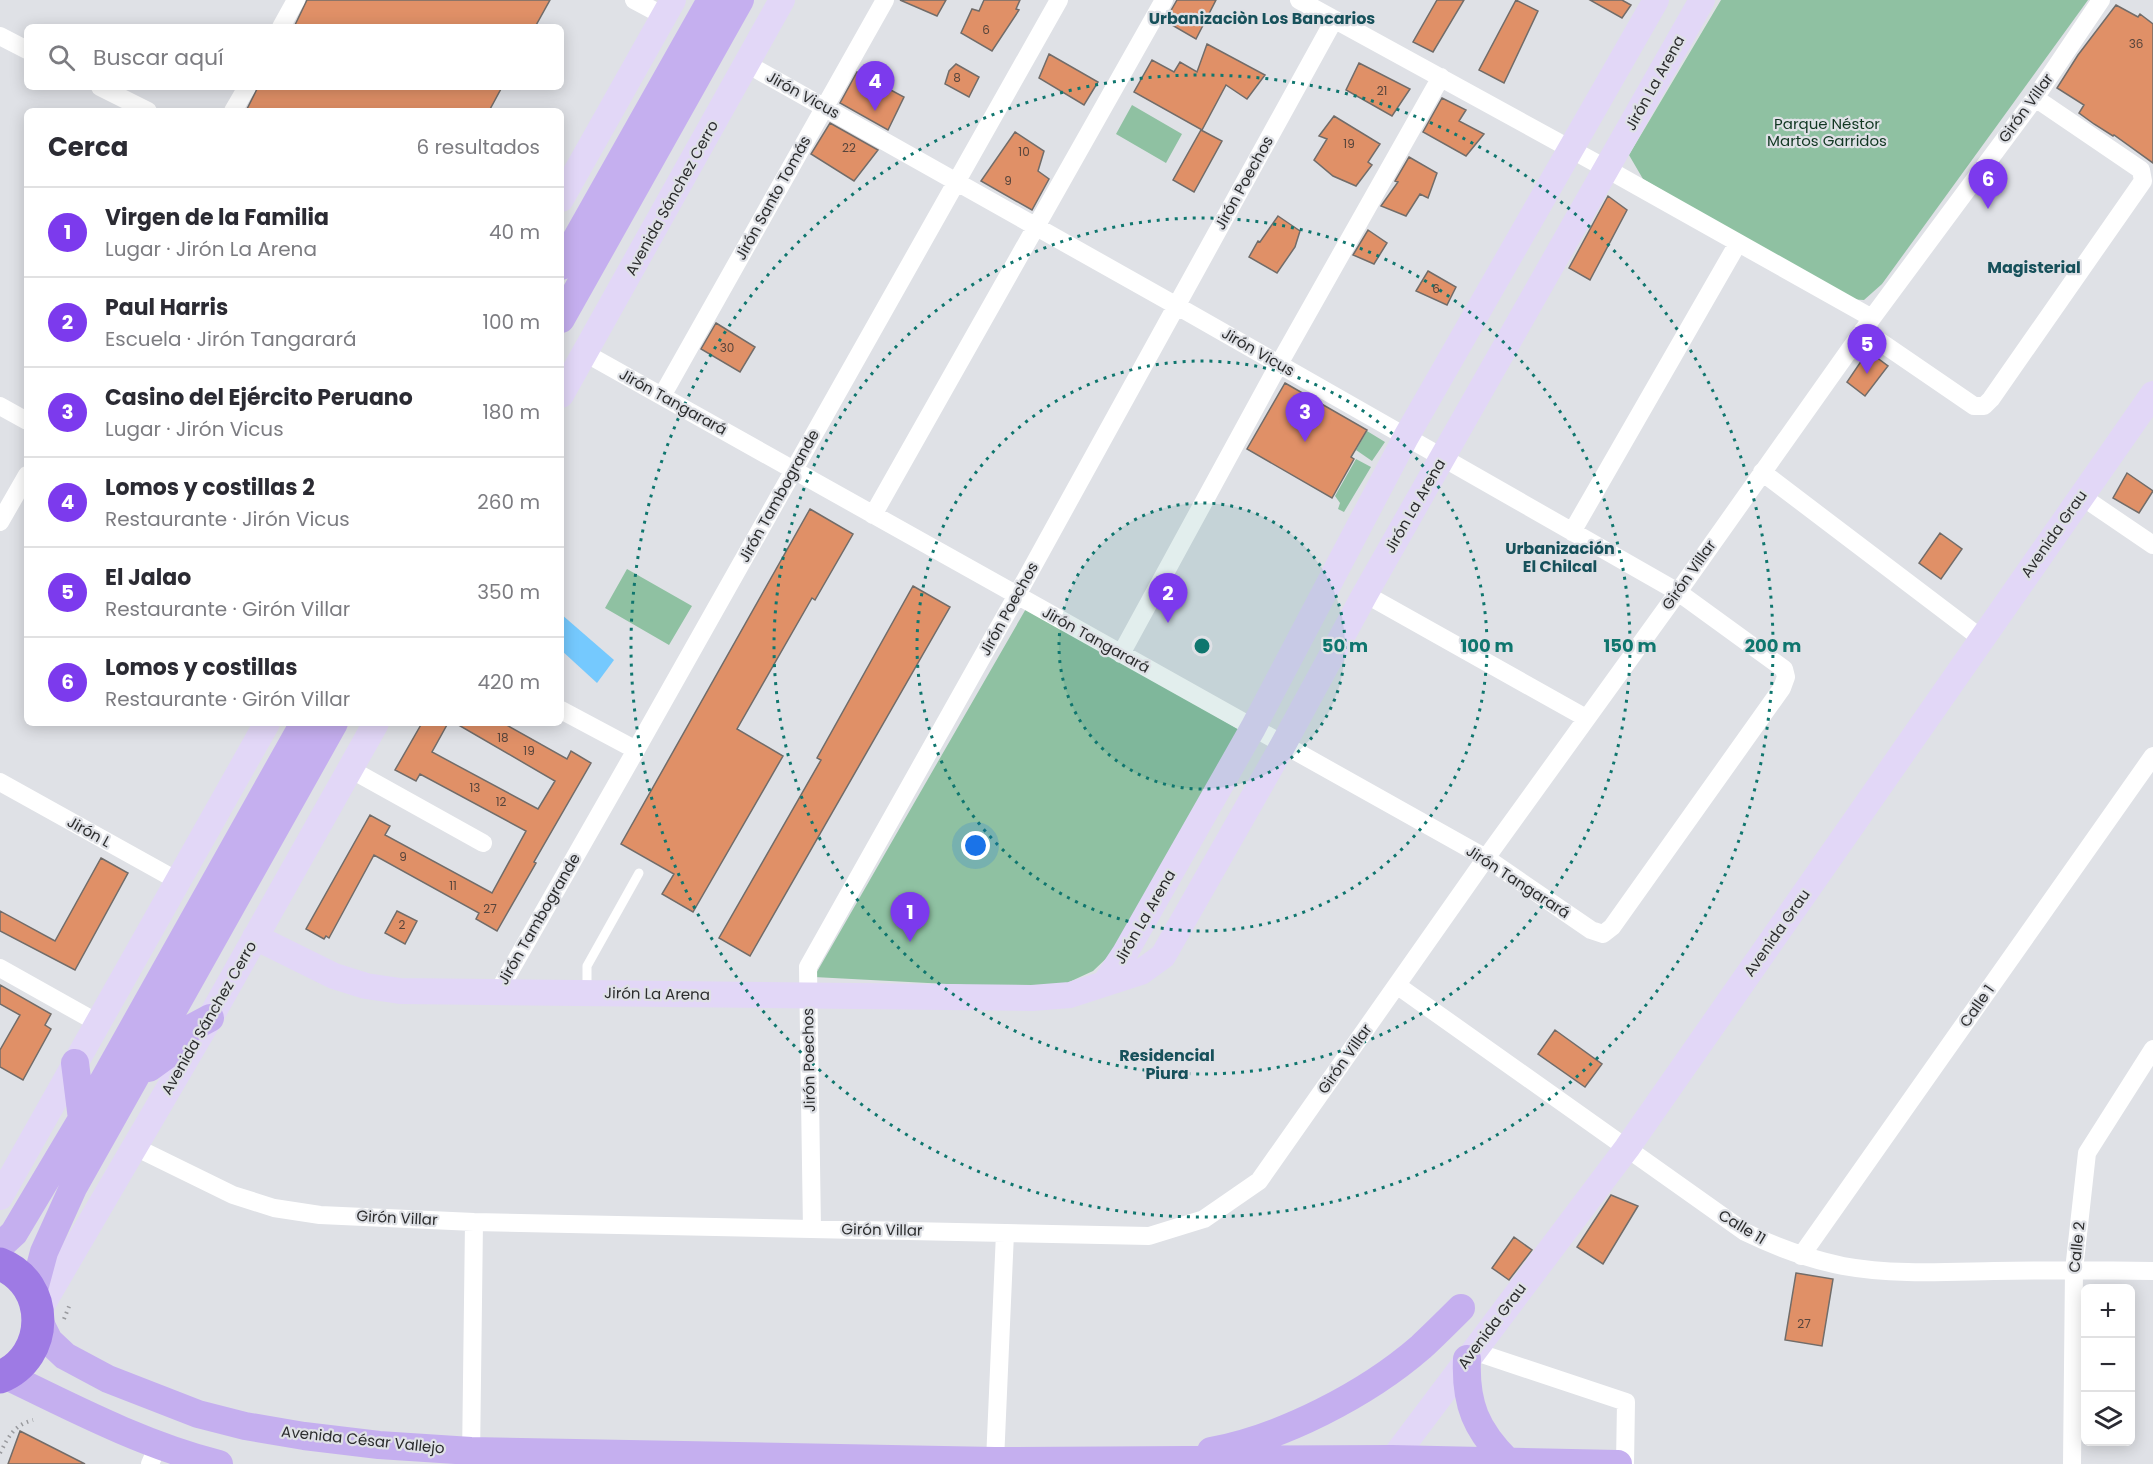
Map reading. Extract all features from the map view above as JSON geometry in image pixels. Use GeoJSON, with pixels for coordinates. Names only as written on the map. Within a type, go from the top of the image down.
{"type":"FeatureCollection","features":[{"type":"Feature","properties":{"kind":"highway"},"geometry":{"type":"LineString","coordinates":[[0,1264],[21,1277],[44,1313],[32,1348],[21,1364],[3,1376]]}},
{"type":"Feature","properties":{"kind":"main road"},"geometry":{"type":"LineString","coordinates":[[564,261],[711,0]]}},
{"type":"Feature","properties":{"kind":"main road"},"geometry":{"type":"LineString","coordinates":[[564,314],[740,0]]}},
{"type":"Feature","properties":{"kind":"main road","name":"Avenida Sánchez Cerro"},"geometry":{"type":"LineString","coordinates":[[564,390],[782,0]]}},
{"type":"Feature","properties":{"kind":"main road","name":"Jirón La Arena"},"geometry":{"type":"LineString","coordinates":[[1105,983],[1125,953],[1253,728],[1406,437],[1656,0]]}},
{"type":"Feature","properties":{"kind":"main road","name":"Jirón La Arena"},"geometry":{"type":"LineString","coordinates":[[255,937],[334,976],[366,986],[400,991],[1032,998],[1070,994],[1141,972],[1163,956],[1283,745],[1365,594],[1702,0]]}},
{"type":"Feature","properties":{"kind":"main road"},"geometry":{"type":"LineString","coordinates":[[564,194],[668,8]]}},
{"type":"Feature","properties":{"kind":"main road","name":"Avenida Grau"},"geometry":{"type":"LineString","coordinates":[[1391,1462],[1627,1148],[2153,394]]}},
{"type":"Feature","properties":{"kind":"main road"},"geometry":{"type":"LineString","coordinates":[[0,1197],[263,726]]}},
{"type":"Feature","properties":{"kind":"main road"},"geometry":{"type":"LineString","coordinates":[[0,1246],[14,1233],[82,1119],[302,726]]}},
{"type":"Feature","properties":{"kind":"main road"},"geometry":{"type":"LineString","coordinates":[[44,1313],[44,1252],[73,1188],[332,726]]}},
{"type":"Feature","properties":{"kind":"main road","name":"Avenida Sánchez Cerro"},"geometry":{"type":"LineString","coordinates":[[44,1313],[135,1147],[374,726]]}},
{"type":"Feature","properties":{"kind":"main road"},"geometry":{"type":"LineString","coordinates":[[133,1080],[171,1052],[184,1032],[210,1018]]}},
{"type":"Feature","properties":{"kind":"main road"},"geometry":{"type":"LineString","coordinates":[[75,1063],[82,1119]]}},
{"type":"Feature","properties":{"kind":"main road"},"geometry":{"type":"LineString","coordinates":[[1161,1460],[1218,1450],[1272,1433],[1324,1411],[1374,1382],[1410,1354],[1461,1308]]}},
{"type":"Feature","properties":{"kind":"main road","name":"Avenida César Vallejo"},"geometry":{"type":"LineString","coordinates":[[44,1313],[49,1341],[65,1356],[108,1379],[198,1414],[245,1426],[304,1436],[471,1457],[1618,1464]]}},
{"type":"Feature","properties":{"kind":"main road"},"geometry":{"type":"LineString","coordinates":[[1470,1355],[1466,1382],[1470,1405],[1479,1426],[1492,1446],[1508,1462]]}},
{"type":"Feature","properties":{"kind":"main road"},"geometry":{"type":"LineString","coordinates":[[3,1376],[154,1454],[184,1455],[219,1464]]}},
{"type":"Feature","properties":{"kind":"street"},"geometry":{"type":"LineString","coordinates":[[283,24],[296,0]]}},
{"type":"Feature","properties":{"kind":"street"},"geometry":{"type":"LineString","coordinates":[[634,0],[668,8]]}},
{"type":"Feature","properties":{"kind":"street","name":"Jirón Santo Tomás"},"geometry":{"type":"LineString","coordinates":[[662,396],[885,0]]}},
{"type":"Feature","properties":{"kind":"street","name":"Jirón Tambogrande"},"geometry":{"type":"LineString","coordinates":[[498,992],[1059,0]]}},
{"type":"Feature","properties":{"kind":"street"},"geometry":{"type":"LineString","coordinates":[[873,515],[1164,0]]}},
{"type":"Feature","properties":{"kind":"street"},"geometry":{"type":"LineString","coordinates":[[1299,0],[1738,243],[1867,324],[1974,406],[1984,406],[1990,399],[2142,181],[2141,170],[2035,98]]}},
{"type":"Feature","properties":{"kind":"street","name":"Girón Villar"},"geometry":{"type":"LineString","coordinates":[[135,1147],[233,1195],[274,1208],[320,1215],[474,1222],[1149,1236],[1204,1219],[1259,1180],[1867,324],[2035,98],[2101,0]]}},
{"type":"Feature","properties":{"kind":"street","name":"Jirón Poechos"},"geometry":{"type":"LineString","coordinates":[[812,1229],[808,967],[1017,595],[1334,20]]}},
{"type":"Feature","properties":{"kind":"street"},"geometry":{"type":"LineString","coordinates":[[0,36],[24,48]]}},
{"type":"Feature","properties":{"kind":"street","name":"Jirón Vicus"},"geometry":{"type":"LineString","coordinates":[[747,64],[1678,592],[1784,669],[1786,677],[1782,688],[1612,927],[1603,934]]}},
{"type":"Feature","properties":{"kind":"street"},"geometry":{"type":"LineString","coordinates":[[1121,654],[1279,364],[1441,77]]}},
{"type":"Feature","properties":{"kind":"street"},"geometry":{"type":"LineString","coordinates":[[106,90],[142,108]]}},
{"type":"Feature","properties":{"kind":"street"},"geometry":{"type":"LineString","coordinates":[[235,108],[245,90]]}},
{"type":"Feature","properties":{"kind":"street"},"geometry":{"type":"LineString","coordinates":[[1572,532],[1738,243]]}},
{"type":"Feature","properties":{"kind":"street","name":"Jirón Tangarará"},"geometry":{"type":"LineString","coordinates":[[585,353],[1486,858],[1591,930],[1603,934]]}},
{"type":"Feature","properties":{"kind":"street"},"geometry":{"type":"LineString","coordinates":[[0,406],[24,419]]}},
{"type":"Feature","properties":{"kind":"street"},"geometry":{"type":"LineString","coordinates":[[1762,472],[1982,639]]}},
{"type":"Feature","properties":{"kind":"street"},"geometry":{"type":"LineString","coordinates":[[0,522],[24,480]]}},
{"type":"Feature","properties":{"kind":"street"},"geometry":{"type":"LineString","coordinates":[[2081,496],[2153,545]]}},
{"type":"Feature","properties":{"kind":"street"},"geometry":{"type":"LineString","coordinates":[[1365,594],[1586,718]]}},
{"type":"Feature","properties":{"kind":"street"},"geometry":{"type":"LineString","coordinates":[[564,712],[636,750]]}},
{"type":"Feature","properties":{"kind":"street","name":"Calle 1"},"geometry":{"type":"LineString","coordinates":[[1801,1256],[2153,756]]}},
{"type":"Feature","properties":{"kind":"street"},"geometry":{"type":"LineString","coordinates":[[350,769],[483,843]]}},
{"type":"Feature","properties":{"kind":"street","name":"Jirón L"},"geometry":{"type":"LineString","coordinates":[[0,782],[178,881]]}},
{"type":"Feature","properties":{"kind":"street"},"geometry":{"type":"LineString","coordinates":[[0,968],[98,1023]]}},
{"type":"Feature","properties":{"kind":"street","name":"Calle 11"},"geometry":{"type":"LineString","coordinates":[[1398,986],[1745,1232],[1801,1256],[1844,1266],[1878,1270],[2153,1271]]}},
{"type":"Feature","properties":{"kind":"street","name":"Calle 2"},"geometry":{"type":"LineString","coordinates":[[2072,1464],[2074,1270],[2087,1153],[2152,1052]]}},
{"type":"Feature","properties":{"kind":"street"},"geometry":{"type":"LineString","coordinates":[[471,1457],[474,1222]]}},
{"type":"Feature","properties":{"kind":"street"},"geometry":{"type":"LineString","coordinates":[[995,1461],[1005,1233]]}},
{"type":"Feature","properties":{"kind":"street"},"geometry":{"type":"LineString","coordinates":[[1470,1355],[1626,1402],[1625,1464]]}},
{"type":"Feature","properties":{"kind":"lane"},"geometry":{"type":"LineString","coordinates":[[587,993],[587,966],[639,873]]}},
{"type":"Feature","properties":{"kind":"path"},"geometry":{"type":"LineString","coordinates":[[44,1313],[63,1318],[73,1297]]}},
{"type":"Feature","properties":{"kind":"path"},"geometry":{"type":"LineString","coordinates":[[0,1453],[13,1430],[21,1423],[33,1420]]}},
{"type":"Feature","properties":{"kind":"green space","name":"Parque Néstor Martos Garridos"},"geometry":{"type":"Polygon","coordinates":[[[1721,0],[2088,0],[1882,284],[1864,300],[1847,299],[1643,179],[1629,155],[1721,0]]]}},
{"type":"Feature","properties":{"kind":"green space"},"geometry":{"type":"Polygon","coordinates":[[[1132,105],[1182,134],[1166,163],[1116,134],[1132,105]]]}},
{"type":"Feature","properties":{"kind":"green space"},"geometry":{"type":"Polygon","coordinates":[[[1367,431],[1385,442],[1372,461],[1356,450],[1367,431]]]}},
{"type":"Feature","properties":{"kind":"green space"},"geometry":{"type":"Polygon","coordinates":[[[1356,459],[1371,467],[1344,512],[1338,509],[1340,503],[1335,496],[1356,459]]]}},
{"type":"Feature","properties":{"kind":"green space"},"geometry":{"type":"Polygon","coordinates":[[[627,569],[692,606],[669,645],[605,608],[627,569]]]}},
{"type":"Feature","properties":{"kind":"green space"},"geometry":{"type":"Polygon","coordinates":[[[1027,607],[1245,733],[1133,933],[1093,971],[1067,983],[1040,989],[814,977],[1027,607]]]}},
{"type":"Feature","properties":{"kind":"water"},"geometry":{"type":"Polygon","coordinates":[[[564,617],[614,660],[597,683],[564,653],[564,617]]]}},
{"type":"Feature","properties":{"kind":"building"},"geometry":{"type":"Polygon","coordinates":[[[307,0],[550,0],[537,24],[295,24],[307,0]]]}},
{"type":"Feature","properties":{"kind":"building"},"geometry":{"type":"Polygon","coordinates":[[[900,0],[946,0],[937,16],[900,0]]]}},
{"type":"Feature","properties":{"kind":"building"},"geometry":{"type":"Polygon","coordinates":[[[984,0],[1020,0],[1016,9],[1019,10],[992,51],[961,33],[972,9],[979,11],[984,0]]]}},
{"type":"Feature","properties":{"kind":"building"},"geometry":{"type":"Polygon","coordinates":[[[1177,0],[1216,0],[1196,39],[1165,21],[1177,0]]]}},
{"type":"Feature","properties":{"kind":"building"},"geometry":{"type":"Polygon","coordinates":[[[1437,0],[1464,0],[1433,52],[1413,42],[1437,0]]]}},
{"type":"Feature","properties":{"kind":"building"},"geometry":{"type":"Polygon","coordinates":[[[1516,0],[1538,11],[1504,83],[1479,70],[1516,0]]]}},
{"type":"Feature","properties":{"kind":"building"},"geometry":{"type":"Polygon","coordinates":[[[1590,0],[1622,0],[1631,5],[1622,18],[1590,0]]]}},
{"type":"Feature","properties":{"kind":"building"},"geometry":{"type":"Polygon","coordinates":[[[2116,5],[2138,17],[2140,14],[2153,24],[2153,163],[2079,113],[2084,105],[2057,88],[2078,55],[2116,5]]]}},
{"type":"Feature","properties":{"kind":"building"},"geometry":{"type":"Polygon","coordinates":[[[1207,44],[1265,75],[1247,99],[1226,85],[1202,130],[1134,92],[1152,60],[1174,72],[1180,62],[1197,72],[1207,44]]]}},
{"type":"Feature","properties":{"kind":"building"},"geometry":{"type":"Polygon","coordinates":[[[1049,54],[1098,82],[1084,105],[1039,78],[1049,54]]]}},
{"type":"Feature","properties":{"kind":"building"},"geometry":{"type":"Polygon","coordinates":[[[1359,63],[1410,89],[1392,116],[1346,90],[1359,63]]]}},
{"type":"Feature","properties":{"kind":"building"},"geometry":{"type":"Polygon","coordinates":[[[956,64],[979,77],[969,97],[945,84],[949,71],[956,64]]]}},
{"type":"Feature","properties":{"kind":"building"},"geometry":{"type":"Polygon","coordinates":[[[857,72],[904,97],[888,130],[840,103],[857,72]]]}},
{"type":"Feature","properties":{"kind":"building"},"geometry":{"type":"Polygon","coordinates":[[[256,90],[500,90],[491,108],[248,108],[256,90]]]}},
{"type":"Feature","properties":{"kind":"building"},"geometry":{"type":"Polygon","coordinates":[[[1442,98],[1466,110],[1459,121],[1484,134],[1466,156],[1423,132],[1442,98]]]}},
{"type":"Feature","properties":{"kind":"building"},"geometry":{"type":"Polygon","coordinates":[[[1334,116],[1380,144],[1368,162],[1372,165],[1356,186],[1333,176],[1314,160],[1327,139],[1319,136],[1334,116]]]}},
{"type":"Feature","properties":{"kind":"building"},"geometry":{"type":"Polygon","coordinates":[[[830,123],[878,150],[854,181],[811,154],[830,123]]]}},
{"type":"Feature","properties":{"kind":"building"},"geometry":{"type":"Polygon","coordinates":[[[1201,130],[1222,141],[1194,192],[1173,180],[1201,130]]]}},
{"type":"Feature","properties":{"kind":"building"},"geometry":{"type":"Polygon","coordinates":[[[1015,132],[1044,151],[1038,171],[1049,179],[1032,210],[981,181],[1015,132]]]}},
{"type":"Feature","properties":{"kind":"building"},"geometry":{"type":"Polygon","coordinates":[[[1409,157],[1437,173],[1428,198],[1420,194],[1406,216],[1381,206],[1398,182],[1395,181],[1409,157]]]}},
{"type":"Feature","properties":{"kind":"building"},"geometry":{"type":"Polygon","coordinates":[[[1608,196],[1627,210],[1590,280],[1569,268],[1608,196]]]}},
{"type":"Feature","properties":{"kind":"building"},"geometry":{"type":"Polygon","coordinates":[[[1278,216],[1300,231],[1295,247],[1277,273],[1249,257],[1258,241],[1260,242],[1278,216]]]}},
{"type":"Feature","properties":{"kind":"building"},"geometry":{"type":"Polygon","coordinates":[[[1368,230],[1387,243],[1374,264],[1353,255],[1368,230]]]}},
{"type":"Feature","properties":{"kind":"building"},"geometry":{"type":"Polygon","coordinates":[[[1428,271],[1456,287],[1447,305],[1416,291],[1428,271]]]}},
{"type":"Feature","properties":{"kind":"building"},"geometry":{"type":"Polygon","coordinates":[[[716,323],[755,347],[740,372],[701,349],[716,323]]]}},
{"type":"Feature","properties":{"kind":"building"},"geometry":{"type":"Polygon","coordinates":[[[1868,351],[1888,366],[1865,396],[1847,382],[1868,351]]]}},
{"type":"Feature","properties":{"kind":"building"},"geometry":{"type":"Polygon","coordinates":[[[1285,383],[1367,430],[1351,457],[1354,459],[1332,498],[1247,449],[1285,383]]]}},
{"type":"Feature","properties":{"kind":"building"},"geometry":{"type":"Polygon","coordinates":[[[2127,473],[2153,491],[2139,513],[2113,498],[2127,473]]]}},
{"type":"Feature","properties":{"kind":"building"},"geometry":{"type":"Polygon","coordinates":[[[810,509],[853,534],[815,600],[812,598],[737,729],[783,756],[693,912],[662,894],[674,874],[621,844],[810,509]]]}},
{"type":"Feature","properties":{"kind":"building"},"geometry":{"type":"Polygon","coordinates":[[[1940,533],[1962,549],[1941,579],[1919,563],[1940,533]]]}},
{"type":"Feature","properties":{"kind":"building"},"geometry":{"type":"Polygon","coordinates":[[[913,586],[950,607],[750,956],[719,938],[821,760],[817,758],[913,586]]]}},
{"type":"Feature","properties":{"kind":"building"},"geometry":{"type":"Polygon","coordinates":[[[420,726],[446,726],[432,752],[538,809],[555,781],[460,726],[508,726],[567,759],[571,751],[591,763],[497,931],[476,919],[479,913],[374,855],[329,938],[326,936],[324,939],[306,929],[370,815],[390,826],[385,835],[492,893],[526,831],[420,774],[416,781],[395,770],[420,726]]]}},
{"type":"Feature","properties":{"kind":"building"},"geometry":{"type":"Polygon","coordinates":[[[101,858],[128,873],[75,970],[0,931],[0,911],[55,941],[101,858]]]}},
{"type":"Feature","properties":{"kind":"building"},"geometry":{"type":"Polygon","coordinates":[[[397,911],[417,921],[405,944],[385,933],[397,911]]]}},
{"type":"Feature","properties":{"kind":"building"},"geometry":{"type":"Polygon","coordinates":[[[0,985],[51,1014],[45,1025],[51,1029],[23,1080],[0,1067],[0,1050],[20,1015],[0,1004],[0,985]]]}},
{"type":"Feature","properties":{"kind":"building"},"geometry":{"type":"Polygon","coordinates":[[[1555,1030],[1602,1064],[1585,1087],[1538,1054],[1555,1030]]]}},
{"type":"Feature","properties":{"kind":"building"},"geometry":{"type":"Polygon","coordinates":[[[1611,1195],[1638,1206],[1603,1264],[1577,1247],[1611,1195]]]}},
{"type":"Feature","properties":{"kind":"building"},"geometry":{"type":"Polygon","coordinates":[[[1514,1237],[1532,1250],[1509,1280],[1492,1268],[1514,1237]]]}},
{"type":"Feature","properties":{"kind":"building"},"geometry":{"type":"Polygon","coordinates":[[[1796,1273],[1833,1279],[1822,1346],[1785,1340],[1796,1273]]]}},
{"type":"Feature","properties":{"kind":"building"},"geometry":{"type":"Polygon","coordinates":[[[20,1431],[85,1464],[8,1464],[20,1431]]]}},
{"type":"Feature","properties":{"kind":"place","name":"Lomos y costillas 2"},"geometry":{"type":"Point","coordinates":[875,111]}},
{"type":"Feature","properties":{"kind":"place","name":"Lomos y costillas"},"geometry":{"type":"Point","coordinates":[1988,209]}},
{"type":"Feature","properties":{"kind":"place","name":"El Jalao"},"geometry":{"type":"Point","coordinates":[1867,374]}},
{"type":"Feature","properties":{"kind":"place","name":"Casino del Ejército Peruano"},"geometry":{"type":"Point","coordinates":[1305,442]}},
{"type":"Feature","properties":{"kind":"place","name":"Paul Harris"},"geometry":{"type":"Point","coordinates":[1168,623]}},
{"type":"Feature","properties":{"kind":"place","name":"Virgen de la Familia"},"geometry":{"type":"Point","coordinates":[910,942]}},
{"type":"Feature","properties":{"kind":"district","name":"Urbanizaciòn Los Bancarios"},"geometry":{"type":"Point","coordinates":[1262,18]}},
{"type":"Feature","properties":{"kind":"district","name":"Magisterial"},"geometry":{"type":"Point","coordinates":[2034,267]}},
{"type":"Feature","properties":{"kind":"district","name":"Urbanización El Chilcal"},"geometry":{"type":"Point","coordinates":[1560,557]}},
{"type":"Feature","properties":{"kind":"district","name":"Residencial Piura"},"geometry":{"type":"Point","coordinates":[1167,1064]}}]}
